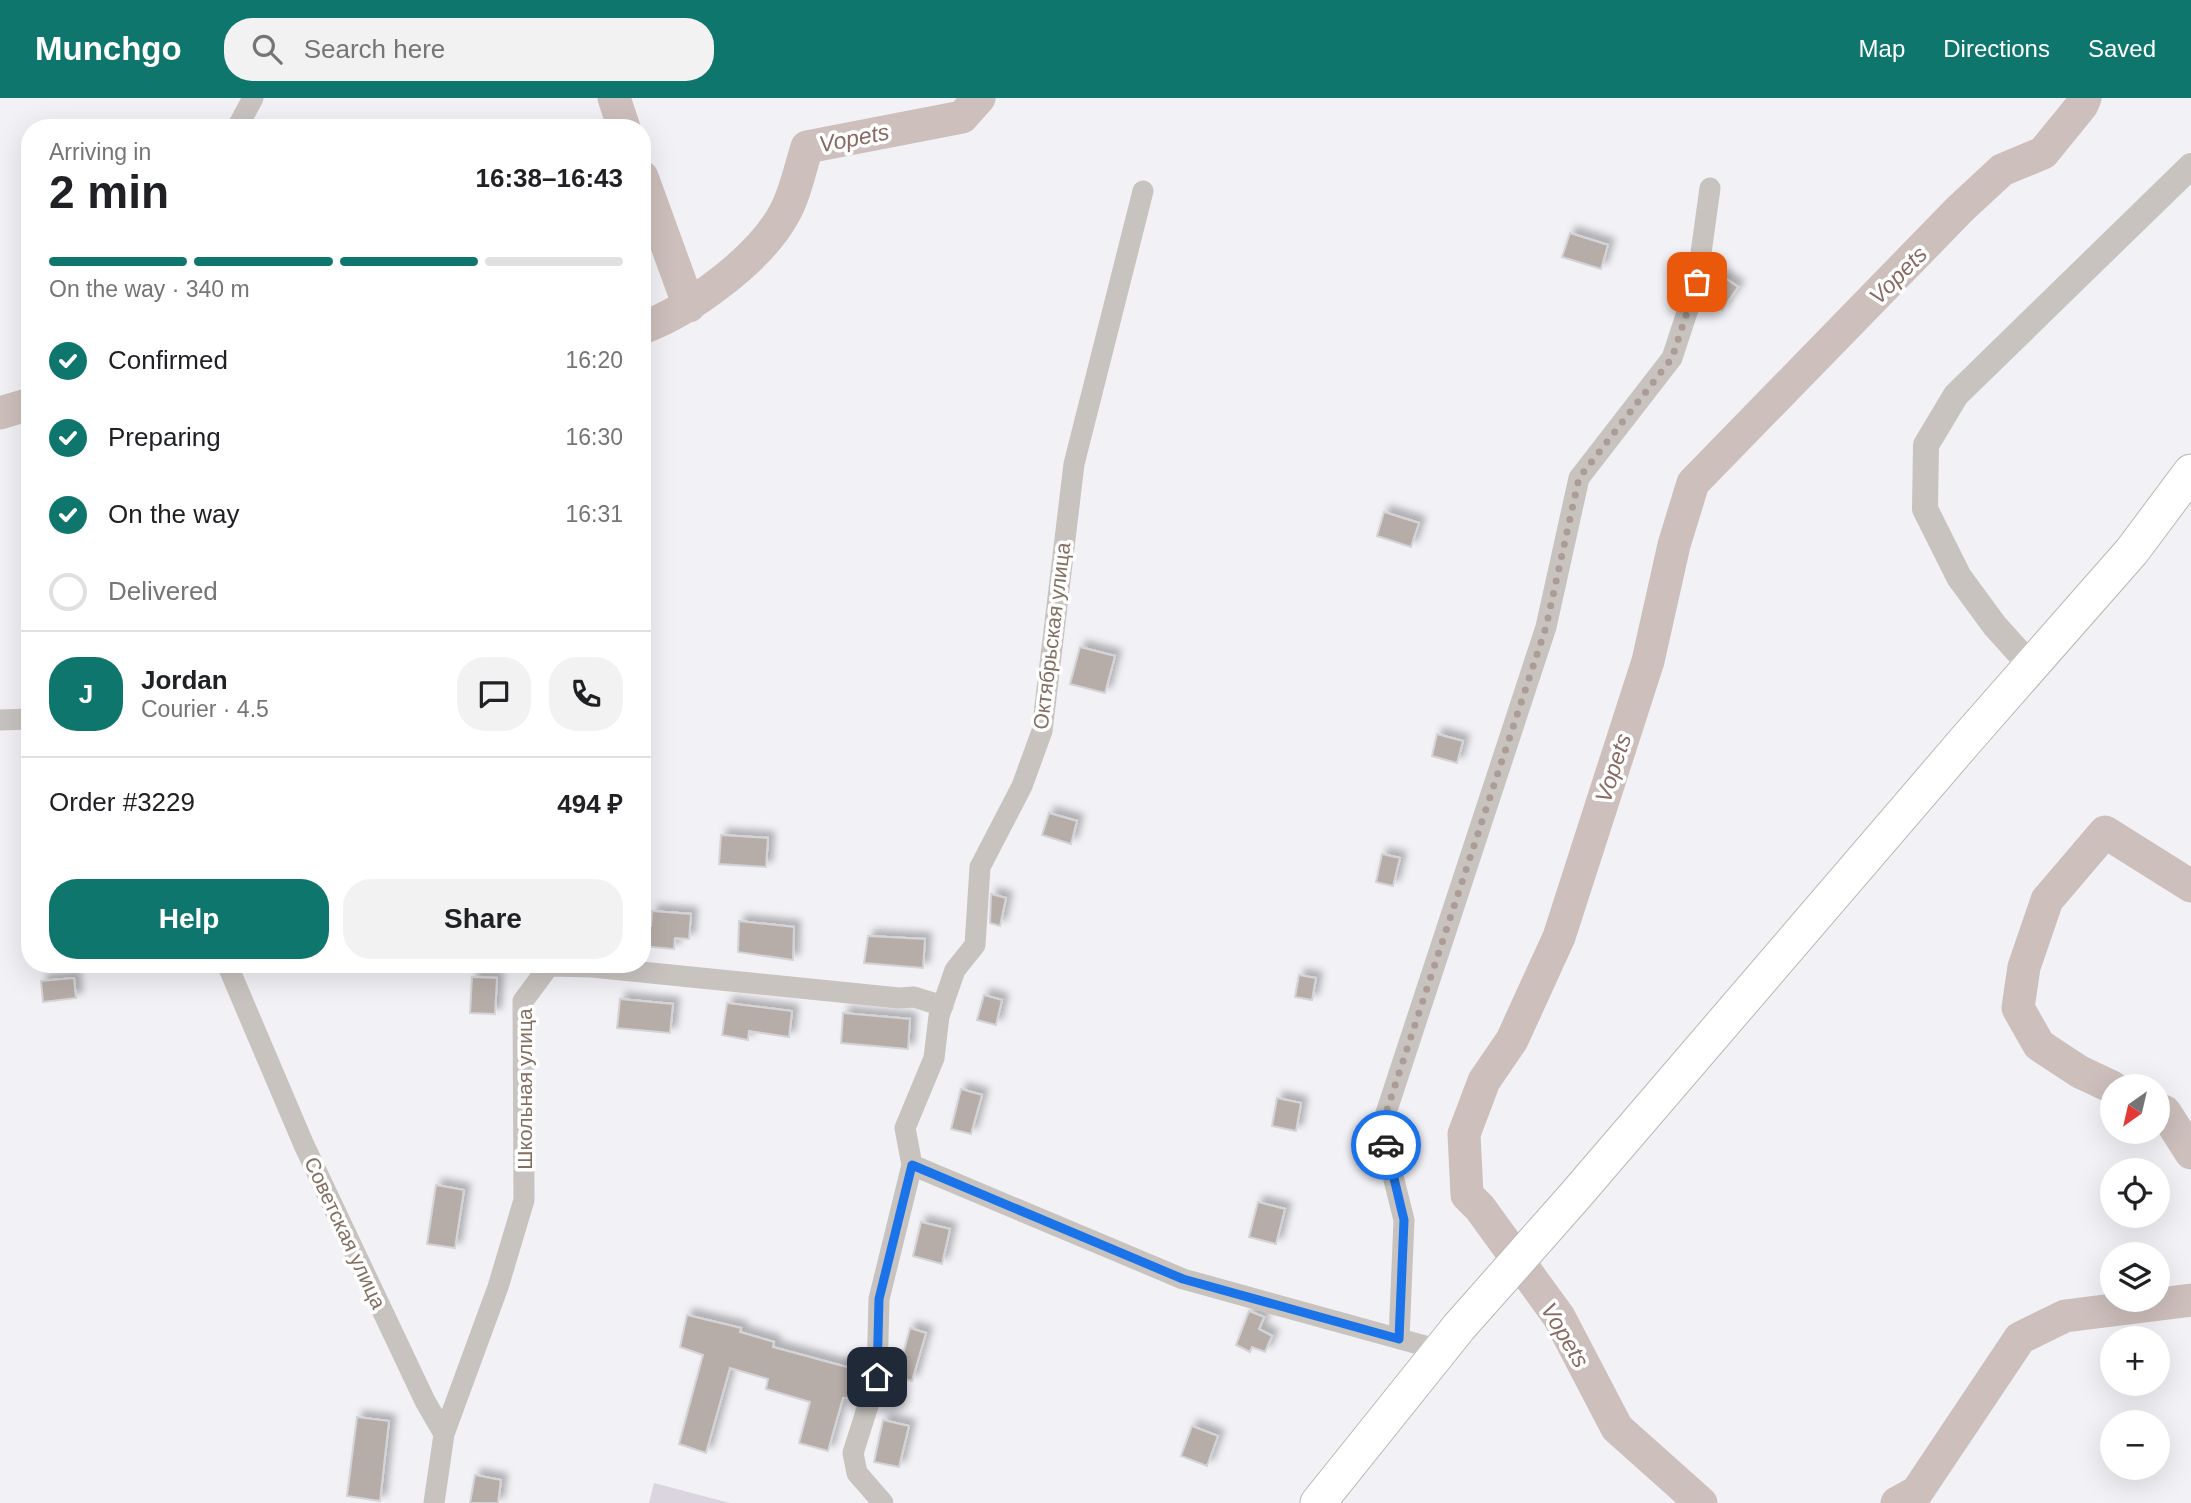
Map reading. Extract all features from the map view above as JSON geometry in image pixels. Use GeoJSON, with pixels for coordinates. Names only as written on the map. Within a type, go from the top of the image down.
{"type":"FeatureCollection","features":[{"type":"Feature","properties":{"kind":"main road"},"geometry":{"type":"LineString","coordinates":[[1318,1503],[1449,1339],[2132,551],[2191,472]]}},
{"type":"Feature","properties":{"kind":"street"},"geometry":{"type":"LineString","coordinates":[[242,119],[253,98]]}},
{"type":"Feature","properties":{"kind":"street"},"geometry":{"type":"LineString","coordinates":[[2032,667],[1995,626],[1959,577],[1925,509],[1926,445],[1956,395],[2191,166]]}},
{"type":"Feature","properties":{"kind":"street"},"geometry":{"type":"LineString","coordinates":[[1399,1339],[1404,1220],[1381,1128],[1546,627],[1579,478],[1672,358],[1697,282],[1710,188]]}},
{"type":"Feature","properties":{"kind":"street","name":"Октябрьская улица"},"geometry":{"type":"LineString","coordinates":[[883,1503],[857,1474],[853,1452],[877,1377],[879,1299],[912,1165],[905,1128],[934,1058],[939,1016],[955,970],[975,945],[980,867],[1022,786],[1042,731],[1074,464],[1143,191]]}},
{"type":"Feature","properties":{"kind":"street"},"geometry":{"type":"LineString","coordinates":[[0,720],[21,719]]}},
{"type":"Feature","properties":{"kind":"street","name":"Советская улица"},"geometry":{"type":"LineString","coordinates":[[231,973],[304,1145],[425,1401],[444,1434]]}},
{"type":"Feature","properties":{"kind":"street","name":"Школьная улица"},"geometry":{"type":"LineString","coordinates":[[444,1434],[498,1287],[524,1200],[523,1001],[544,973]]}},
{"type":"Feature","properties":{"kind":"street","name":"Школьная улица"},"geometry":{"type":"LineString","coordinates":[[651,973],[887,997],[914,997],[943,1006]]}},
{"type":"Feature","properties":{"kind":"street"},"geometry":{"type":"LineString","coordinates":[[912,1165],[1183,1279],[1399,1339],[1449,1339]]}},
{"type":"Feature","properties":{"kind":"street"},"geometry":{"type":"LineString","coordinates":[[434,1503],[444,1434]]}},
{"type":"Feature","properties":{"kind":"shaded area"},"geometry":{"type":"Polygon","coordinates":[[[654,1483],[730,1503],[649,1503],[654,1483]]]}},
{"type":"Feature","properties":{"kind":"building"},"geometry":{"type":"Polygon","coordinates":[[[1570,233],[1608,245],[1601,269],[1562,257],[1570,233]]]}},
{"type":"Feature","properties":{"kind":"building"},"geometry":{"type":"Polygon","coordinates":[[[1722,276],[1738,287],[1722,310],[1706,299],[1722,276]]]}},
{"type":"Feature","properties":{"kind":"building"},"geometry":{"type":"Polygon","coordinates":[[[1384,512],[1419,523],[1411,547],[1377,536],[1384,512]]]}},
{"type":"Feature","properties":{"kind":"building"},"geometry":{"type":"Polygon","coordinates":[[[1080,647],[1115,656],[1105,693],[1070,684],[1080,647]]]}},
{"type":"Feature","properties":{"kind":"building"},"geometry":{"type":"Polygon","coordinates":[[[1437,734],[1463,741],[1457,763],[1432,756],[1437,734]]]}},
{"type":"Feature","properties":{"kind":"building"},"geometry":{"type":"Polygon","coordinates":[[[1049,813],[1077,821],[1071,844],[1042,835],[1049,813]]]}},
{"type":"Feature","properties":{"kind":"building"},"geometry":{"type":"Polygon","coordinates":[[[721,835],[768,838],[766,867],[719,864],[721,835]]]}},
{"type":"Feature","properties":{"kind":"building"},"geometry":{"type":"Polygon","coordinates":[[[1382,854],[1400,858],[1393,886],[1376,882],[1382,854]]]}},
{"type":"Feature","properties":{"kind":"building"},"geometry":{"type":"Polygon","coordinates":[[[991,894],[1006,898],[1000,926],[990,923],[991,894]]]}},
{"type":"Feature","properties":{"kind":"building"},"geometry":{"type":"Polygon","coordinates":[[[652,911],[691,914],[689,939],[675,938],[674,949],[651,947],[652,911]]]}},
{"type":"Feature","properties":{"kind":"building"},"geometry":{"type":"Polygon","coordinates":[[[739,921],[794,927],[793,960],[738,952],[739,921]]]}},
{"type":"Feature","properties":{"kind":"building"},"geometry":{"type":"Polygon","coordinates":[[[868,936],[925,939],[923,968],[864,963],[868,936]]]}},
{"type":"Feature","properties":{"kind":"building"},"geometry":{"type":"Polygon","coordinates":[[[1299,975],[1316,978],[1312,1000],[1295,997],[1299,975]]]}},
{"type":"Feature","properties":{"kind":"building"},"geometry":{"type":"Polygon","coordinates":[[[472,977],[497,978],[495,1014],[470,1013],[472,977]]]}},
{"type":"Feature","properties":{"kind":"building"},"geometry":{"type":"Polygon","coordinates":[[[74,978],[76,998],[43,1002],[41,981],[74,978]]]}},
{"type":"Feature","properties":{"kind":"building"},"geometry":{"type":"Polygon","coordinates":[[[984,995],[1002,1000],[996,1025],[977,1020],[984,995]]]}},
{"type":"Feature","properties":{"kind":"building"},"geometry":{"type":"Polygon","coordinates":[[[620,999],[673,1004],[670,1033],[617,1028],[620,999]]]}},
{"type":"Feature","properties":{"kind":"building"},"geometry":{"type":"Polygon","coordinates":[[[727,1003],[792,1011],[789,1037],[749,1031],[748,1040],[722,1035],[727,1003]]]}},
{"type":"Feature","properties":{"kind":"building"},"geometry":{"type":"Polygon","coordinates":[[[843,1013],[910,1019],[908,1049],[841,1043],[843,1013]]]}},
{"type":"Feature","properties":{"kind":"building"},"geometry":{"type":"Polygon","coordinates":[[[961,1089],[982,1095],[971,1134],[951,1129],[961,1089]]]}},
{"type":"Feature","properties":{"kind":"building"},"geometry":{"type":"Polygon","coordinates":[[[1277,1098],[1301,1103],[1296,1131],[1272,1126],[1277,1098]]]}},
{"type":"Feature","properties":{"kind":"building"},"geometry":{"type":"Polygon","coordinates":[[[436,1185],[464,1190],[455,1248],[427,1244],[436,1185]]]}},
{"type":"Feature","properties":{"kind":"building"},"geometry":{"type":"Polygon","coordinates":[[[1258,1202],[1285,1209],[1276,1244],[1249,1237],[1258,1202]]]}},
{"type":"Feature","properties":{"kind":"building"},"geometry":{"type":"Polygon","coordinates":[[[921,1222],[950,1229],[942,1264],[913,1256],[921,1222]]]}},
{"type":"Feature","properties":{"kind":"building"},"geometry":{"type":"Polygon","coordinates":[[[1249,1311],[1264,1317],[1259,1329],[1272,1336],[1265,1352],[1252,1347],[1250,1352],[1236,1345],[1249,1311]]]}},
{"type":"Feature","properties":{"kind":"building"},"geometry":{"type":"Polygon","coordinates":[[[687,1315],[741,1328],[740,1332],[774,1342],[773,1347],[854,1369],[828,1451],[799,1443],[810,1402],[766,1389],[768,1379],[730,1368],[706,1453],[679,1444],[703,1355],[680,1347],[687,1315]]]}},
{"type":"Feature","properties":{"kind":"building"},"geometry":{"type":"Polygon","coordinates":[[[910,1328],[926,1333],[912,1381],[897,1377],[910,1328]]]}},
{"type":"Feature","properties":{"kind":"building"},"geometry":{"type":"Polygon","coordinates":[[[357,1417],[389,1421],[380,1501],[347,1496],[357,1417]]]}},
{"type":"Feature","properties":{"kind":"building"},"geometry":{"type":"Polygon","coordinates":[[[883,1420],[909,1426],[899,1467],[874,1462],[883,1420]]]}},
{"type":"Feature","properties":{"kind":"building"},"geometry":{"type":"Polygon","coordinates":[[[1192,1426],[1218,1436],[1207,1466],[1181,1456],[1192,1426]]]}},
{"type":"Feature","properties":{"kind":"building"},"geometry":{"type":"Polygon","coordinates":[[[475,1475],[501,1480],[498,1503],[470,1503],[475,1475]]]}},
{"type":"Feature","properties":{"kind":"waterway"},"geometry":{"type":"LineString","coordinates":[[614,98],[621,119]]}},
{"type":"Feature","properties":{"kind":"waterway","name":"Vopets"},"geometry":{"type":"LineString","coordinates":[[651,324],[681,309],[722,282],[773,231],[788,207],[807,147],[962,117],[979,98]]}},
{"type":"Feature","properties":{"kind":"waterway","name":"Vopets"},"geometry":{"type":"LineString","coordinates":[[1701,1503],[1617,1428],[1559,1317],[1480,1208],[1467,1195],[1464,1134],[1484,1081],[1512,1040],[1559,937],[1648,661],[1674,545],[1693,483],[1960,209],[2002,170],[2043,153],[2085,98]]}},
{"type":"Feature","properties":{"kind":"waterway"},"geometry":{"type":"LineString","coordinates":[[651,202],[689,306]]}},
{"type":"Feature","properties":{"kind":"waterway","name":"Vopets"},"geometry":{"type":"LineString","coordinates":[[0,413],[21,407]]}},
{"type":"Feature","properties":{"kind":"waterway","name":"Vopets"},"geometry":{"type":"LineString","coordinates":[[2100,1081],[2080,1072],[2039,1045],[2018,1008],[2024,967],[2047,900],[2105,832],[2191,886]]}},
{"type":"Feature","properties":{"kind":"waterway","name":"Vopets"},"geometry":{"type":"LineString","coordinates":[[2170,1120],[2191,1153]]}},
{"type":"Feature","properties":{"kind":"waterway","name":"Vopets"},"geometry":{"type":"LineString","coordinates":[[1897,1503],[1917,1492],[2020,1338],[2065,1316],[2191,1300]]}},
{"type":"Feature","properties":{"kind":"way so far"},"geometry":{"type":"LineString","coordinates":[[1386,1145],[1381,1128],[1546,627],[1579,478],[1672,358],[1697,282]]}},
{"type":"Feature","properties":{"kind":"route"},"geometry":{"type":"LineString","coordinates":[[877,1377],[879,1299],[912,1165],[1183,1279],[1399,1339],[1404,1220],[1386,1145]]}}]}
